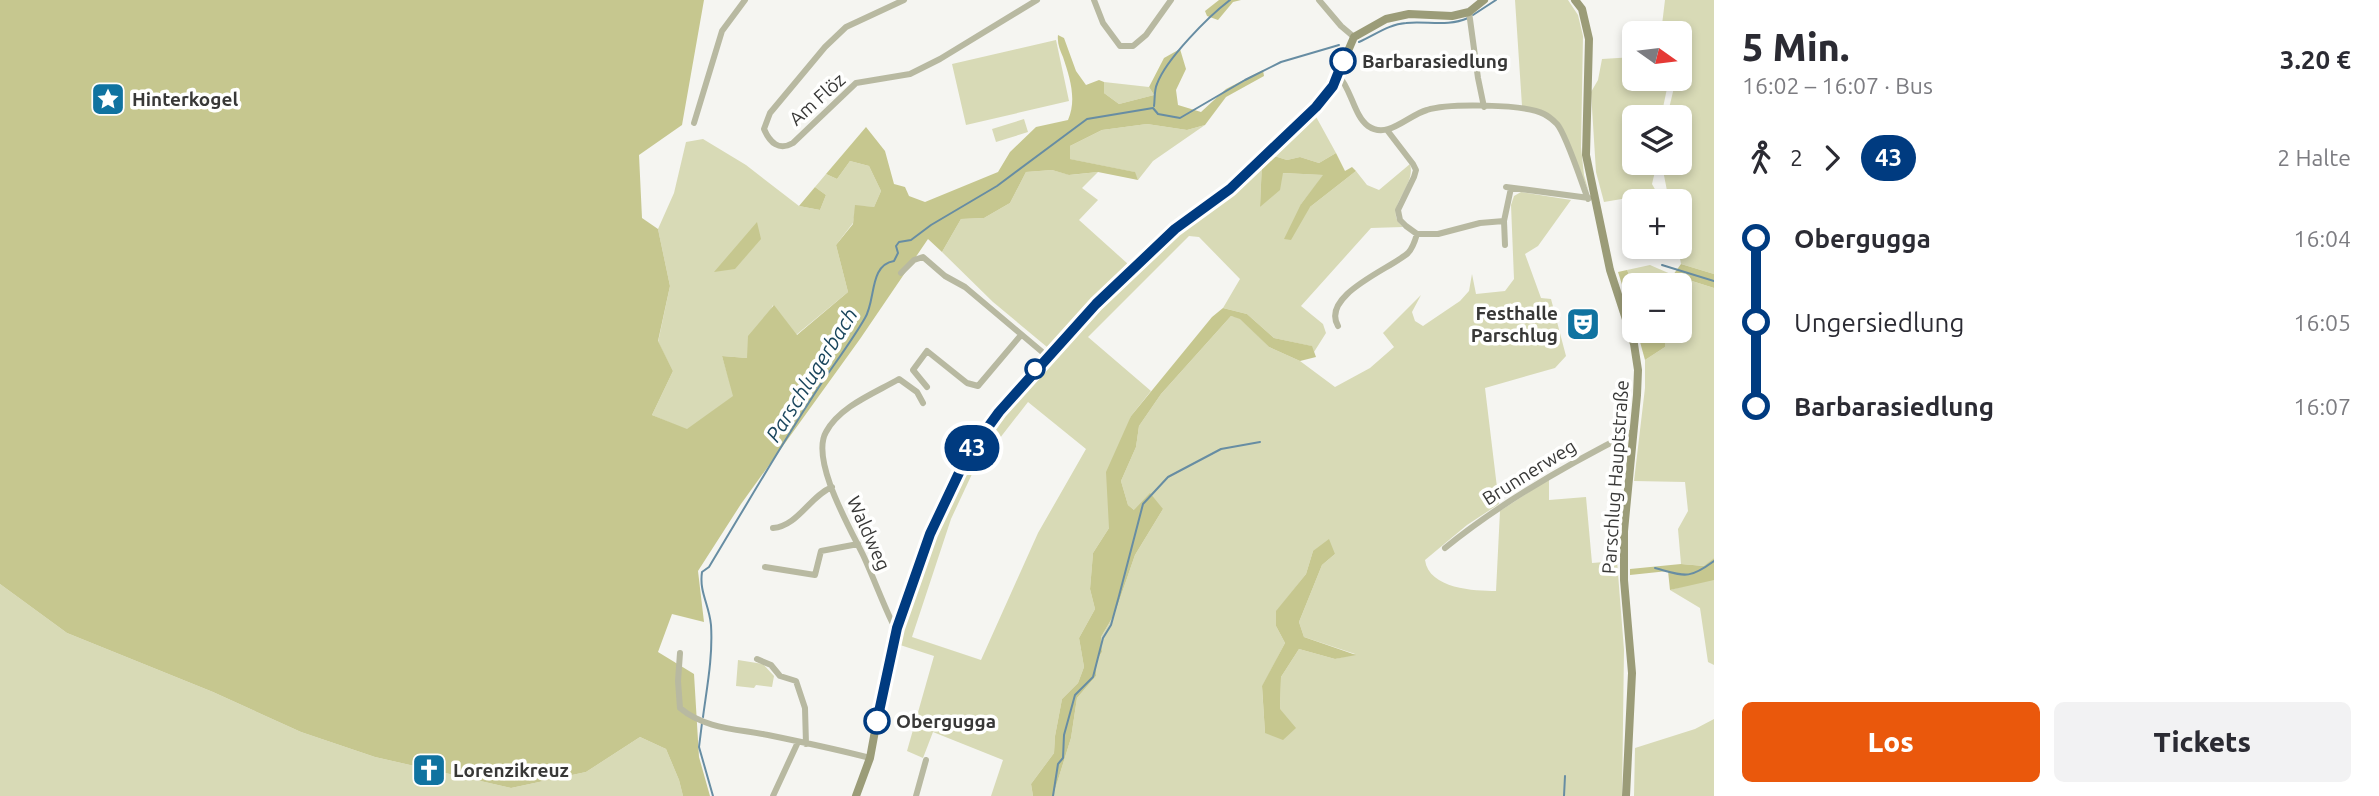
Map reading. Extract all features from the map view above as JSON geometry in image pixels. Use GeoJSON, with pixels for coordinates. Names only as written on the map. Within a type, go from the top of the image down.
{"type":"FeatureCollection","features":[{"type":"Feature","properties":{"kind":"main road"},"geometry":{"type":"LineString","coordinates":[[856,796],[870,758],[897,628],[930,534],[967,456],[999,412],[1047,356],[1151,249],[1230,189],[1326,96],[1354,37],[1386,19],[1409,14],[1470,16],[1484,0]]}},
{"type":"Feature","properties":{"kind":"main road","name":"Parschlug Hauptstraße"},"geometry":{"type":"LineString","coordinates":[[1576,0],[1582,9],[1589,39],[1586,155],[1591,198],[1610,270],[1634,344],[1638,370],[1624,531],[1624,580],[1632,673],[1626,796]]}},
{"type":"Feature","properties":{"kind":"street"},"geometry":{"type":"LineString","coordinates":[[694,123],[722,31],[745,0]]}},
{"type":"Feature","properties":{"kind":"street","name":"Am Flöz"},"geometry":{"type":"LineString","coordinates":[[904,0],[846,27],[825,47],[770,113],[764,129],[778,147],[785,148],[793,143],[856,83],[910,74],[1037,0]]}},
{"type":"Feature","properties":{"kind":"street"},"geometry":{"type":"LineString","coordinates":[[1094,0],[1112,37],[1120,46],[1133,46],[1146,34],[1171,0]]}},
{"type":"Feature","properties":{"kind":"street"},"geometry":{"type":"LineString","coordinates":[[1319,0],[1340,26],[1354,37]]}},
{"type":"Feature","properties":{"kind":"street"},"geometry":{"type":"LineString","coordinates":[[1470,16],[1484,107]]}},
{"type":"Feature","properties":{"kind":"street"},"geometry":{"type":"LineString","coordinates":[[1338,75],[1345,82],[1362,120],[1376,130],[1387,130],[1425,110],[1446,107],[1525,108],[1545,114],[1559,126],[1591,198]]}},
{"type":"Feature","properties":{"kind":"street"},"geometry":{"type":"LineString","coordinates":[[1387,130],[1416,170],[1398,210],[1398,215],[1406,226],[1418,234],[1438,234],[1480,223],[1504,221]]}},
{"type":"Feature","properties":{"kind":"street"},"geometry":{"type":"LineString","coordinates":[[1505,245],[1504,221],[1509,187],[1591,198]]}},
{"type":"Feature","properties":{"kind":"street"},"geometry":{"type":"LineString","coordinates":[[1338,326],[1334,319],[1343,299],[1363,281],[1407,253],[1418,234]]}},
{"type":"Feature","properties":{"kind":"street"},"geometry":{"type":"LineString","coordinates":[[901,273],[914,260],[923,257],[946,276],[965,286],[1047,356]]}},
{"type":"Feature","properties":{"kind":"street"},"geometry":{"type":"LineString","coordinates":[[927,387],[913,370],[926,351],[967,383],[978,386],[1021,335]]}},
{"type":"Feature","properties":{"kind":"street","name":"Waldweg"},"geometry":{"type":"LineString","coordinates":[[897,628],[832,487],[822,443],[832,422],[859,402],[900,379],[917,392],[923,403]]}},
{"type":"Feature","properties":{"kind":"street","name":"Brunnerweg"},"geometry":{"type":"LineString","coordinates":[[1445,548],[1495,511],[1585,455],[1634,431]]}},
{"type":"Feature","properties":{"kind":"street","name":"Waldweg"},"geometry":{"type":"LineString","coordinates":[[773,528],[789,523],[821,491],[832,487]]}},
{"type":"Feature","properties":{"kind":"street"},"geometry":{"type":"LineString","coordinates":[[765,567],[815,575],[821,551],[858,544]]}},
{"type":"Feature","properties":{"kind":"street"},"geometry":{"type":"LineString","coordinates":[[680,653],[680,708],[690,716],[870,758]]}},
{"type":"Feature","properties":{"kind":"street"},"geometry":{"type":"LineString","coordinates":[[757,659],[771,665],[780,676],[796,681],[804,708],[802,743],[773,796]]}},
{"type":"Feature","properties":{"kind":"street"},"geometry":{"type":"LineString","coordinates":[[916,796],[926,760]]}},
{"type":"Feature","properties":{"kind":"green space"},"geometry":{"type":"Polygon","coordinates":[[[0,0],[704,0],[682,125],[639,155],[642,218],[658,229],[670,286],[658,341],[673,371],[652,415],[687,429],[733,396],[722,356],[747,358],[748,336],[774,305],[797,335],[848,292],[836,245],[853,224],[855,205],[874,207],[881,191],[869,166],[850,161],[837,179],[826,174],[866,127],[885,151],[894,184],[905,187],[909,196],[925,202],[998,172],[1010,152],[1036,127],[1068,120],[1072,89],[1058,35],[1064,38],[1076,71],[1086,85],[1099,80],[1104,82],[1104,93],[1119,104],[1154,95],[1149,87],[1164,58],[1180,49],[1186,69],[1176,90],[1178,105],[1201,112],[1226,89],[1263,70],[1264,76],[1226,97],[1205,125],[1187,130],[1147,124],[1102,130],[1070,146],[1070,159],[1135,172],[1138,180],[1098,172],[1069,175],[1052,170],[1026,172],[1010,203],[984,218],[961,219],[942,252],[928,239],[741,504],[698,571],[704,622],[672,614],[658,652],[694,674],[699,757],[710,796],[683,796],[666,749],[640,737],[586,772],[511,788],[375,757],[301,732],[213,692],[67,633],[0,584],[0,0]]]}},
{"type":"Feature","properties":{"kind":"green space"},"geometry":{"type":"Polygon","coordinates":[[[1219,0],[1241,0],[1233,2],[1218,20],[1207,16],[1205,11],[1219,0]]]}},
{"type":"Feature","properties":{"kind":"green space"},"geometry":{"type":"Polygon","coordinates":[[[1515,0],[1568,0],[1578,15],[1583,36],[1581,147],[1589,192],[1561,125],[1522,106],[1515,0]]]}},
{"type":"Feature","properties":{"kind":"green space"},"geometry":{"type":"Polygon","coordinates":[[[1665,0],[1714,0],[1714,274],[1681,264],[1680,259],[1692,259],[1692,189],[1667,189],[1664,175],[1692,175],[1692,105],[1670,105],[1673,91],[1692,91],[1692,21],[1662,21],[1665,0]]]}},
{"type":"Feature","properties":{"kind":"green space"},"geometry":{"type":"Polygon","coordinates":[[[1056,40],[1069,101],[966,125],[952,64],[1056,40]]]}},
{"type":"Feature","properties":{"kind":"green space"},"geometry":{"type":"Polygon","coordinates":[[[1622,58],[1622,91],[1666,91],[1664,105],[1622,105],[1622,175],[1654,175],[1652,184],[1655,189],[1622,189],[1622,199],[1604,202],[1596,172],[1591,92],[1598,80],[1602,59],[1622,58]]]}},
{"type":"Feature","properties":{"kind":"green space"},"geometry":{"type":"Polygon","coordinates":[[[1104,82],[1149,87],[1154,95],[1119,104],[1104,93],[1104,82]]]}},
{"type":"Feature","properties":{"kind":"green space"},"geometry":{"type":"Polygon","coordinates":[[[1314,113],[1336,153],[1319,163],[1300,157],[1287,160],[1271,155],[1314,113]]]}},
{"type":"Feature","properties":{"kind":"green space"},"geometry":{"type":"Polygon","coordinates":[[[1024,119],[1028,132],[996,142],[992,129],[1024,119]]]}},
{"type":"Feature","properties":{"kind":"green space"},"geometry":{"type":"Polygon","coordinates":[[[1147,124],[1187,130],[1205,125],[1153,161],[1138,180],[1134,172],[1069,159],[1070,146],[1102,130],[1147,124]]]}},
{"type":"Feature","properties":{"kind":"green space"},"geometry":{"type":"Polygon","coordinates":[[[703,139],[746,165],[799,206],[820,210],[826,195],[815,187],[826,174],[837,179],[850,161],[869,166],[881,191],[874,207],[856,206],[853,223],[836,245],[848,292],[796,335],[773,305],[747,358],[722,356],[734,396],[687,430],[652,415],[673,371],[658,342],[670,286],[658,229],[674,193],[686,142],[703,139]]]}},
{"type":"Feature","properties":{"kind":"green space"},"geometry":{"type":"Polygon","coordinates":[[[1336,153],[1345,171],[1352,167],[1356,171],[1310,207],[1291,240],[1284,239],[1301,204],[1323,175],[1283,173],[1280,190],[1260,207],[1262,162],[1271,155],[1287,160],[1300,157],[1319,163],[1336,153]]]}},
{"type":"Feature","properties":{"kind":"green space"},"geometry":{"type":"Polygon","coordinates":[[[1262,162],[1260,207],[1282,173],[1324,175],[1301,204],[1310,207],[1356,171],[1367,185],[1379,190],[1410,164],[1409,181],[1396,213],[1397,220],[1403,227],[1371,228],[1301,306],[1323,324],[1326,333],[1314,352],[1311,346],[1274,338],[1247,314],[1223,308],[1240,279],[1199,237],[1189,236],[1088,337],[1151,391],[1131,416],[1109,508],[1109,528],[1093,553],[1090,589],[1095,609],[1079,638],[1084,667],[1078,683],[1062,699],[1054,753],[1031,784],[1033,796],[991,796],[1003,760],[933,732],[923,758],[907,751],[934,656],[897,644],[934,532],[965,464],[1019,393],[1162,243],[1231,193],[1262,162]],[[1028,402],[972,474],[951,519],[912,637],[981,660],[1038,533],[1086,449],[1028,402]]]}},
{"type":"Feature","properties":{"kind":"green space"},"geometry":{"type":"Polygon","coordinates":[[[1052,170],[1070,175],[1098,172],[1082,188],[1098,200],[1079,220],[1128,264],[1047,347],[993,302],[942,252],[961,219],[984,218],[1010,203],[1026,172],[1052,170]]]}},
{"type":"Feature","properties":{"kind":"green space"},"geometry":{"type":"Polygon","coordinates":[[[815,187],[826,195],[820,210],[799,206],[815,187]]]}},
{"type":"Feature","properties":{"kind":"green space"},"geometry":{"type":"Polygon","coordinates":[[[1521,192],[1571,200],[1538,246],[1525,254],[1541,298],[1551,299],[1566,356],[1555,368],[1485,388],[1499,504],[1467,525],[1425,560],[1428,570],[1444,583],[1465,589],[1496,591],[1500,511],[1549,479],[1549,500],[1586,497],[1592,563],[1617,561],[1624,650],[1622,796],[1053,796],[1071,738],[1077,698],[1096,676],[1097,660],[1102,652],[1101,637],[1115,613],[1135,555],[1163,509],[1134,510],[1128,505],[1121,481],[1136,447],[1139,426],[1161,394],[1231,316],[1240,318],[1269,347],[1300,361],[1335,387],[1370,368],[1394,347],[1383,333],[1421,295],[1412,312],[1415,321],[1423,326],[1460,301],[1469,291],[1472,274],[1476,294],[1505,291],[1514,279],[1511,205],[1514,196],[1521,192]],[[1313,551],[1306,574],[1276,612],[1276,626],[1285,643],[1262,687],[1265,733],[1280,709],[1281,677],[1299,649],[1335,659],[1355,654],[1304,637],[1299,622],[1322,565],[1335,554],[1313,551]]]}},
{"type":"Feature","properties":{"kind":"green space"},"geometry":{"type":"Polygon","coordinates":[[[757,222],[761,239],[735,269],[714,272],[757,222]]]}},
{"type":"Feature","properties":{"kind":"green space"},"geometry":{"type":"Polygon","coordinates":[[[1681,264],[1714,274],[1714,288],[1692,281],[1692,273],[1674,273],[1681,264]]]}},
{"type":"Feature","properties":{"kind":"green space"},"geometry":{"type":"Polygon","coordinates":[[[1650,265],[1668,273],[1628,273],[1627,270],[1650,265]]]}},
{"type":"Feature","properties":{"kind":"green space"},"geometry":{"type":"Polygon","coordinates":[[[1627,270],[1628,273],[1622,273],[1622,285],[1618,272],[1627,270]]]}},
{"type":"Feature","properties":{"kind":"green space"},"geometry":{"type":"Polygon","coordinates":[[[1692,281],[1714,288],[1714,558],[1705,566],[1681,564],[1678,529],[1688,511],[1685,482],[1634,481],[1645,388],[1645,360],[1665,347],[1665,343],[1692,343],[1692,281]]]}},
{"type":"Feature","properties":{"kind":"green space"},"geometry":{"type":"Polygon","coordinates":[[[1223,308],[1247,314],[1274,338],[1312,346],[1316,357],[1300,361],[1269,347],[1240,319],[1231,316],[1161,394],[1139,426],[1136,447],[1121,481],[1128,505],[1134,510],[1150,493],[1163,509],[1135,555],[1115,613],[1101,637],[1102,652],[1097,660],[1096,676],[1077,698],[1071,738],[1053,796],[1033,796],[1031,784],[1054,753],[1062,699],[1078,683],[1084,667],[1079,638],[1095,609],[1090,589],[1093,553],[1109,528],[1106,472],[1131,416],[1212,317],[1223,308]]]}},
{"type":"Feature","properties":{"kind":"green space"},"geometry":{"type":"Polygon","coordinates":[[[1640,343],[1665,343],[1665,347],[1645,360],[1640,343]]]}},
{"type":"Feature","properties":{"kind":"green space"},"geometry":{"type":"Polygon","coordinates":[[[1329,539],[1335,554],[1322,565],[1299,622],[1304,637],[1356,655],[1335,659],[1299,649],[1281,677],[1280,709],[1296,728],[1283,740],[1265,733],[1262,686],[1285,643],[1276,626],[1276,611],[1306,574],[1313,551],[1329,539]]]}},
{"type":"Feature","properties":{"kind":"green space"},"geometry":{"type":"Polygon","coordinates":[[[1714,558],[1714,580],[1670,590],[1668,571],[1630,575],[1630,569],[1681,564],[1704,566],[1714,558]]]}},
{"type":"Feature","properties":{"kind":"green space"},"geometry":{"type":"Polygon","coordinates":[[[1714,580],[1714,665],[1708,662],[1700,608],[1670,590],[1714,580]]]}},
{"type":"Feature","properties":{"kind":"green space"},"geometry":{"type":"Polygon","coordinates":[[[0,584],[67,633],[213,692],[301,732],[375,757],[511,788],[586,772],[640,737],[666,749],[683,796],[0,796],[0,584]]]}},
{"type":"Feature","properties":{"kind":"green space"},"geometry":{"type":"Polygon","coordinates":[[[738,660],[763,664],[774,676],[772,687],[736,686],[738,660]]]}},
{"type":"Feature","properties":{"kind":"green space"},"geometry":{"type":"Polygon","coordinates":[[[1714,719],[1714,796],[1634,796],[1635,748],[1695,729],[1714,719]]]}},
{"type":"Feature","properties":{"kind":"waterway"},"geometry":{"type":"LineString","coordinates":[[1154,106],[1156,86],[1169,63],[1200,27],[1230,0]]}},
{"type":"Feature","properties":{"kind":"waterway","name":"Parschlugerbach"},"geometry":{"type":"LineString","coordinates":[[1473,15],[1496,0]]}},
{"type":"Feature","properties":{"kind":"waterway","name":"Parschlugerbach"},"geometry":{"type":"LineString","coordinates":[[1359,42],[1400,24],[1445,23],[1468,18]]}},
{"type":"Feature","properties":{"kind":"waterway","name":"Parschlugerbach"},"geometry":{"type":"LineString","coordinates":[[703,717],[711,637],[702,572],[709,567],[801,414],[865,318],[880,269],[894,261],[899,242],[911,240],[997,186],[1087,119],[1153,108],[1158,114],[1180,118],[1281,62],[1339,45]]}},
{"type":"Feature","properties":{"kind":"waterway"},"geometry":{"type":"LineString","coordinates":[[1662,265],[1714,281]]}},
{"type":"Feature","properties":{"kind":"waterway"},"geometry":{"type":"LineString","coordinates":[[1053,796],[1058,764],[1063,758],[1064,735],[1075,695],[1093,677],[1103,638],[1111,625],[1143,504],[1168,477],[1221,449],[1260,442]]}},
{"type":"Feature","properties":{"kind":"waterway"},"geometry":{"type":"LineString","coordinates":[[1655,568],[1686,575],[1714,561]]}},
{"type":"Feature","properties":{"kind":"waterway","name":"Parschlugerbach"},"geometry":{"type":"LineString","coordinates":[[702,723],[699,747],[713,796]]}},
{"type":"Feature","properties":{"kind":"waterway"},"geometry":{"type":"LineString","coordinates":[[1564,796],[1565,776]]}},
{"type":"Feature","properties":{"kind":"bus line","name":"43"},"geometry":{"type":"LineString","coordinates":[[877,721],[897,628],[930,534],[967,456],[999,412],[1096,304],[1151,249],[1230,189],[1316,107],[1333,86],[1343,61]]}},
{"type":"Feature","properties":{"kind":"place","name":"Barbarasiedlung"},"geometry":{"type":"Point","coordinates":[1343,61]}},
{"type":"Feature","properties":{"kind":"place","name":"Hinterkogel"},"geometry":{"type":"Point","coordinates":[108,99]}},
{"type":"Feature","properties":{"kind":"place","name":"Festhalle Parschlug"},"geometry":{"type":"Point","coordinates":[1583,324]}},
{"type":"Feature","properties":{"kind":"place","name":"Obergugga"},"geometry":{"type":"Point","coordinates":[877,721]}},
{"type":"Feature","properties":{"kind":"place","name":"Lorenzikreuz"},"geometry":{"type":"Point","coordinates":[429,770]}}]}
